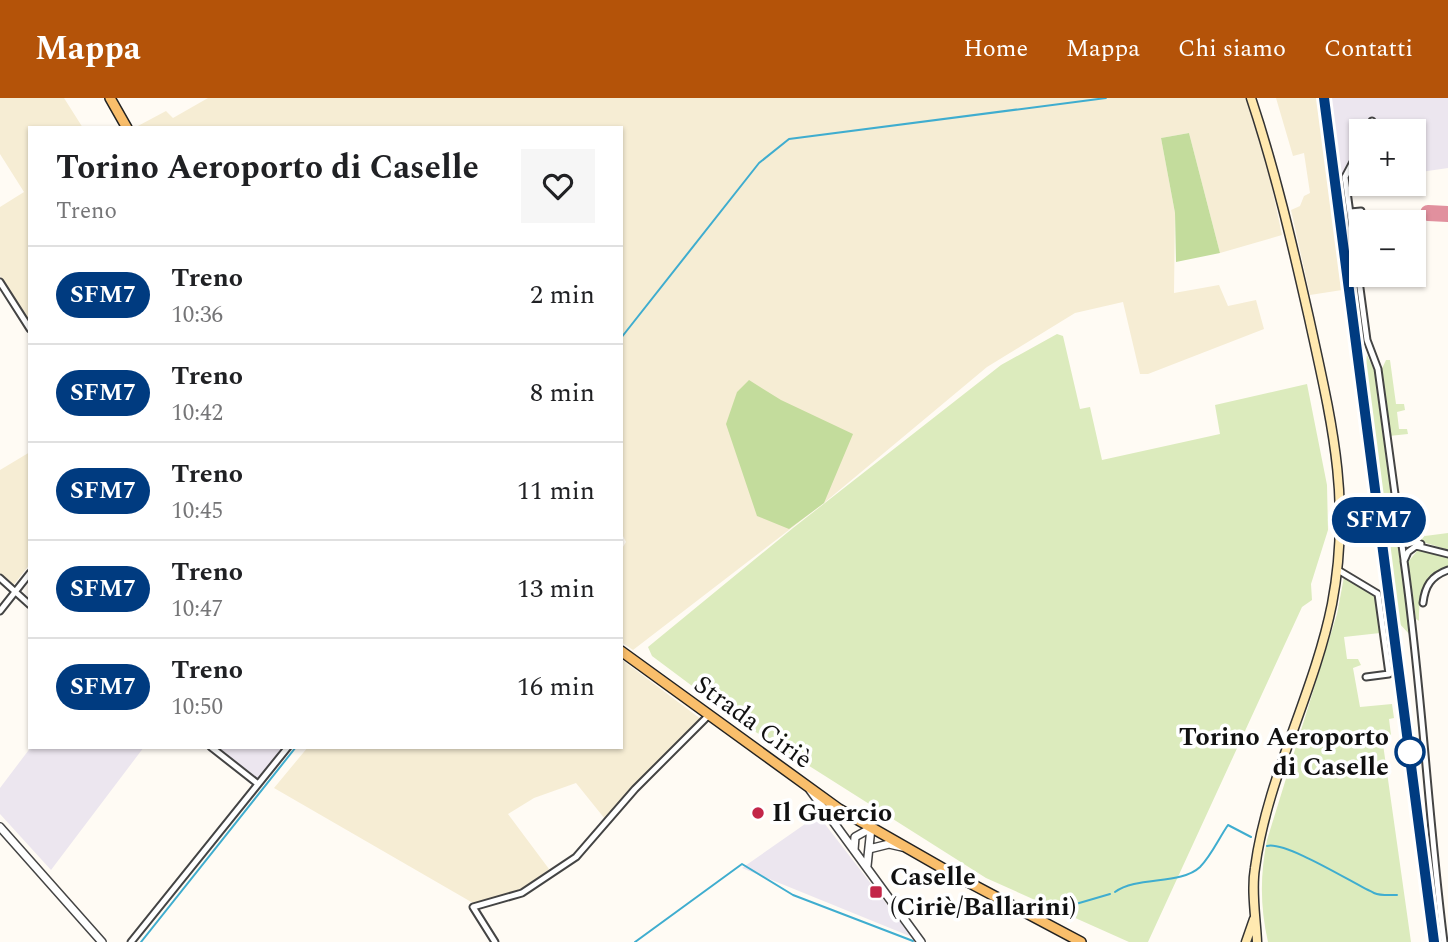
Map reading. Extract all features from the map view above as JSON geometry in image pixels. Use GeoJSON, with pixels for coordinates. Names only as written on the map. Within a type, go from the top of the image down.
{"type":"FeatureCollection","features":[{"type":"Feature","properties":{"kind":"main road"},"geometry":{"type":"LineString","coordinates":[[110,98],[126,126]]}},
{"type":"Feature","properties":{"kind":"main road"},"geometry":{"type":"LineString","coordinates":[[1251,98],[1282,195],[1324,384],[1342,495],[1338,570],[1331,609],[1261,832],[1254,871],[1259,942]]}},
{"type":"Feature","properties":{"kind":"main road","name":"Strada Ciriè"},"geometry":{"type":"LineString","coordinates":[[623,652],[809,789]]}},
{"type":"Feature","properties":{"kind":"main road"},"geometry":{"type":"LineString","coordinates":[[809,789],[871,828],[1081,942]]}},
{"type":"Feature","properties":{"kind":"main road"},"geometry":{"type":"LineString","coordinates":[[1246,942],[1256,913]]}},
{"type":"Feature","properties":{"kind":"street"},"geometry":{"type":"LineString","coordinates":[[1349,169],[1345,177],[1350,210]]}},
{"type":"Feature","properties":{"kind":"street"},"geometry":{"type":"LineString","coordinates":[[0,282],[28,326]]}},
{"type":"Feature","properties":{"kind":"street"},"geometry":{"type":"LineString","coordinates":[[1360,287],[1367,341],[1377,369],[1416,646],[1429,817],[1444,942]]}},
{"type":"Feature","properties":{"kind":"street"},"geometry":{"type":"LineString","coordinates":[[1399,525],[1408,540],[1448,554]]}},
{"type":"Feature","properties":{"kind":"street"},"geometry":{"type":"LineString","coordinates":[[1404,561],[1412,549],[1425,546]]}},
{"type":"Feature","properties":{"kind":"street"},"geometry":{"type":"LineString","coordinates":[[1338,570],[1378,594],[1389,674],[1366,677]]}},
{"type":"Feature","properties":{"kind":"street"},"geometry":{"type":"LineString","coordinates":[[1423,603],[1424,592],[1431,579],[1448,570]]}},
{"type":"Feature","properties":{"kind":"street"},"geometry":{"type":"LineString","coordinates":[[0,611],[28,576]]}},
{"type":"Feature","properties":{"kind":"street"},"geometry":{"type":"LineString","coordinates":[[0,578],[28,604]]}},
{"type":"Feature","properties":{"kind":"street"},"geometry":{"type":"LineString","coordinates":[[495,942],[473,907],[522,893],[576,857],[635,789],[709,715]]}},
{"type":"Feature","properties":{"kind":"street"},"geometry":{"type":"LineString","coordinates":[[214,749],[258,784]]}},
{"type":"Feature","properties":{"kind":"street"},"geometry":{"type":"LineString","coordinates":[[131,942],[286,749]]}},
{"type":"Feature","properties":{"kind":"street","name":"Strada Ciriè"},"geometry":{"type":"LineString","coordinates":[[809,789],[921,942]]}},
{"type":"Feature","properties":{"kind":"street"},"geometry":{"type":"LineString","coordinates":[[0,827],[102,942]]}},
{"type":"Feature","properties":{"kind":"street"},"geometry":{"type":"LineString","coordinates":[[871,828],[866,865],[877,882]]}},
{"type":"Feature","properties":{"kind":"street"},"geometry":{"type":"LineString","coordinates":[[855,853],[855,837],[871,828]]}},
{"type":"Feature","properties":{"kind":"street"},"geometry":{"type":"LineString","coordinates":[[869,849],[889,844],[909,849]]}},
{"type":"Feature","properties":{"kind":"shaded area"},"geometry":{"type":"Polygon","coordinates":[[[0,98],[64,98],[82,126],[28,126],[28,322],[0,276],[0,207],[24,192],[0,154],[0,98]]]}},
{"type":"Feature","properties":{"kind":"shaded area"},"geometry":{"type":"Polygon","coordinates":[[[208,98],[1246,98],[1268,169],[1282,235],[1220,253],[1189,133],[1161,138],[1175,213],[1174,293],[1219,285],[1228,306],[1256,300],[1264,329],[1148,374],[1140,374],[1123,302],[1075,313],[987,367],[824,503],[633,650],[623,643],[623,547],[626,542],[623,536],[623,126],[138,126],[166,111],[173,118],[208,98]]]}},
{"type":"Feature","properties":{"kind":"shaded area"},"geometry":{"type":"Polygon","coordinates":[[[1276,98],[1317,98],[1342,290],[1310,295],[1291,210],[1300,206],[1304,196],[1310,193],[1304,153],[1293,156],[1276,98]]]}},
{"type":"Feature","properties":{"kind":"shaded area"},"geometry":{"type":"Polygon","coordinates":[[[1326,98],[1448,98],[1448,168],[1426,171],[1426,119],[1349,119],[1349,182],[1337,184],[1326,98]]]}},
{"type":"Feature","properties":{"kind":"shaded area"},"geometry":{"type":"Polygon","coordinates":[[[28,453],[28,567],[12,587],[0,573],[0,470],[28,453]]]}},
{"type":"Feature","properties":{"kind":"shaded area"},"geometry":{"type":"Polygon","coordinates":[[[623,661],[702,720],[605,819],[576,783],[534,798],[508,814],[549,869],[532,883],[510,894],[473,903],[274,788],[306,749],[623,749],[623,661]]]}},
{"type":"Feature","properties":{"kind":"shaded area"},"geometry":{"type":"Polygon","coordinates":[[[29,749],[142,749],[51,870],[0,814],[0,788],[29,749]]]}},
{"type":"Feature","properties":{"kind":"shaded area"},"geometry":{"type":"Polygon","coordinates":[[[207,749],[284,749],[255,786],[207,749]]]}},
{"type":"Feature","properties":{"kind":"shaded area"},"geometry":{"type":"Polygon","coordinates":[[[818,815],[912,937],[742,868],[818,815]]]}},
{"type":"Feature","properties":{"kind":"green space"},"geometry":{"type":"Polygon","coordinates":[[[1189,133],[1220,253],[1176,262],[1175,213],[1161,138],[1189,133]]]}},
{"type":"Feature","properties":{"kind":"green space"},"geometry":{"type":"Polygon","coordinates":[[[1057,334],[1063,336],[1080,409],[1090,407],[1102,460],[1220,434],[1215,405],[1307,384],[1327,485],[1328,530],[1311,584],[1312,600],[1302,607],[1148,942],[1129,942],[986,878],[743,724],[652,656],[648,647],[793,528],[1001,365],[1057,334]]]}},
{"type":"Feature","properties":{"kind":"green space"},"geometry":{"type":"Polygon","coordinates":[[[1367,355],[1374,370],[1410,635],[1398,622],[1365,371],[1367,355]]]}},
{"type":"Feature","properties":{"kind":"green space"},"geometry":{"type":"Polygon","coordinates":[[[1386,360],[1390,360],[1396,404],[1404,404],[1405,410],[1397,412],[1399,429],[1407,429],[1408,434],[1389,436],[1380,373],[1386,360]]]}},
{"type":"Feature","properties":{"kind":"green space"},"geometry":{"type":"Polygon","coordinates":[[[749,380],[781,400],[853,434],[824,503],[789,529],[757,516],[726,424],[737,392],[749,380]]]}},
{"type":"Feature","properties":{"kind":"green space"},"geometry":{"type":"Polygon","coordinates":[[[1418,507],[1425,536],[1448,533],[1448,550],[1415,538],[1404,528],[1398,510],[1418,507]]]}},
{"type":"Feature","properties":{"kind":"green space"},"geometry":{"type":"Polygon","coordinates":[[[1426,549],[1448,557],[1448,566],[1427,581],[1421,595],[1419,621],[1416,619],[1408,562],[1417,551],[1426,549]]]}},
{"type":"Feature","properties":{"kind":"green space"},"geometry":{"type":"Polygon","coordinates":[[[1344,577],[1375,595],[1380,633],[1344,637],[1347,659],[1358,659],[1361,665],[1353,668],[1360,707],[1392,704],[1394,718],[1389,719],[1391,735],[1382,737],[1411,942],[1268,942],[1262,891],[1267,840],[1337,614],[1344,577]]]}},
{"type":"Feature","properties":{"kind":"waterway"},"geometry":{"type":"LineString","coordinates":[[623,335],[759,163],[789,139],[1106,98]]}},
{"type":"Feature","properties":{"kind":"waterway"},"geometry":{"type":"LineString","coordinates":[[141,942],[294,749]]}},
{"type":"Feature","properties":{"kind":"waterway"},"geometry":{"type":"LineString","coordinates":[[1115,892],[1135,884],[1192,873],[1204,863],[1228,825],[1251,837]]}},
{"type":"Feature","properties":{"kind":"waterway"},"geometry":{"type":"LineString","coordinates":[[1267,846],[1276,846],[1304,856],[1374,893],[1397,895]]}},
{"type":"Feature","properties":{"kind":"waterway"},"geometry":{"type":"LineString","coordinates":[[635,942],[742,864],[793,895],[913,941]]}},
{"type":"Feature","properties":{"kind":"waterway"},"geometry":{"type":"LineString","coordinates":[[1045,913],[1110,894]]}},
{"type":"Feature","properties":{"kind":"taxiway"},"geometry":{"type":"LineString","coordinates":[[1428,213],[1448,214]]}},
{"type":"Feature","properties":{"kind":"railway"},"geometry":{"type":"LineString","coordinates":[[1324,98],[1434,942]]}},
{"type":"Feature","properties":{"kind":"train","name":"SFM7"},"geometry":{"type":"LineString","coordinates":[[1324,98],[1434,942]]}},
{"type":"Feature","properties":{"kind":"place","name":"Torino Aeroporto di Caselle"},"geometry":{"type":"Point","coordinates":[1410,752]}},
{"type":"Feature","properties":{"kind":"place","name":"Il Guercio"},"geometry":{"type":"Point","coordinates":[758,813]}},
{"type":"Feature","properties":{"kind":"place","name":"Caselle (Ciriè/Ballarini)"},"geometry":{"type":"Point","coordinates":[876,892]}}]}
